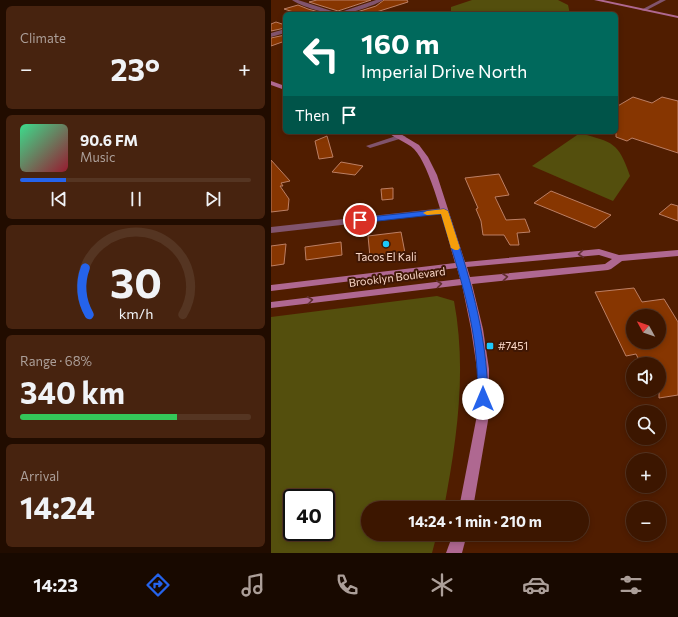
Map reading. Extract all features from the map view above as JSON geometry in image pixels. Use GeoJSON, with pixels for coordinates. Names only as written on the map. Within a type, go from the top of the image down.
{"type":"FeatureCollection","features":[{"type":"Feature","properties":{"kind":"street"},"geometry":{"type":"LineString","coordinates":[[294,0],[331,12]]}},
{"type":"Feature","properties":{"kind":"street"},"geometry":{"type":"LineString","coordinates":[[344,12],[381,0]]}},
{"type":"Feature","properties":{"kind":"street"},"geometry":{"type":"LineString","coordinates":[[596,0],[678,17]]}},
{"type":"Feature","properties":{"kind":"street"},"geometry":{"type":"LineString","coordinates":[[643,10],[664,0]]}},
{"type":"Feature","properties":{"kind":"street"},"geometry":{"type":"LineString","coordinates":[[271,35],[283,32]]}},
{"type":"Feature","properties":{"kind":"street"},"geometry":{"type":"LineString","coordinates":[[271,83],[283,87]]}},
{"type":"Feature","properties":{"kind":"street"},"geometry":{"type":"LineString","coordinates":[[396,134],[416,147],[424,157],[433,176],[466,281],[477,329],[483,369],[483,414],[467,501]]}},
{"type":"Feature","properties":{"kind":"street"},"geometry":{"type":"LineString","coordinates":[[370,146],[402,137]]}},
{"type":"Feature","properties":{"kind":"street"},"geometry":{"type":"LineString","coordinates":[[271,230],[444,211]]}},
{"type":"Feature","properties":{"kind":"street","name":"Brooklyn Boulevard"},"geometry":{"type":"LineString","coordinates":[[271,288],[461,265],[599,252],[619,258],[678,253]]}},
{"type":"Feature","properties":{"kind":"street","name":"Brooklyn Boulevard"},"geometry":{"type":"LineString","coordinates":[[271,305],[466,281],[608,267],[619,258]]}},
{"type":"Feature","properties":{"kind":"street"},"geometry":{"type":"LineString","coordinates":[[454,553],[458,541]]}},
{"type":"Feature","properties":{"kind":"shaded area"},"geometry":{"type":"Polygon","coordinates":[[[472,0],[558,0],[568,5],[570,12],[455,12],[451,11],[451,7],[472,0]]]}},
{"type":"Feature","properties":{"kind":"shaded area"},"geometry":{"type":"Polygon","coordinates":[[[579,134],[583,134],[613,145],[622,156],[630,176],[613,201],[532,166],[579,134]]]}},
{"type":"Feature","properties":{"kind":"shaded area"},"geometry":{"type":"Polygon","coordinates":[[[437,296],[454,301],[460,353],[459,404],[453,456],[445,501],[361,501],[361,541],[435,541],[432,553],[271,553],[271,317],[437,296]]]}},
{"type":"Feature","properties":{"kind":"building"},"geometry":{"type":"Polygon","coordinates":[[[317,0],[371,0],[338,11],[309,2],[317,0]]]}},
{"type":"Feature","properties":{"kind":"building"},"geometry":{"type":"Polygon","coordinates":[[[384,0],[407,0],[408,2],[376,12],[357,12],[376,6],[384,0]]]}},
{"type":"Feature","properties":{"kind":"building"},"geometry":{"type":"Polygon","coordinates":[[[298,5],[319,12],[294,12],[284,9],[298,5]]]}},
{"type":"Feature","properties":{"kind":"building"},"geometry":{"type":"Polygon","coordinates":[[[276,22],[283,24],[283,28],[271,31],[271,24],[276,22]]]}},
{"type":"Feature","properties":{"kind":"building"},"geometry":{"type":"Polygon","coordinates":[[[283,35],[283,42],[271,46],[271,38],[283,35]]]}},
{"type":"Feature","properties":{"kind":"building"},"geometry":{"type":"Polygon","coordinates":[[[633,97],[652,103],[662,97],[678,101],[678,153],[632,138],[627,141],[616,137],[616,134],[618,134],[618,106],[633,97]]]}},
{"type":"Feature","properties":{"kind":"building"},"geometry":{"type":"Polygon","coordinates":[[[327,136],[333,157],[319,159],[315,141],[327,136]]]}},
{"type":"Feature","properties":{"kind":"building"},"geometry":{"type":"Polygon","coordinates":[[[271,160],[290,181],[281,183],[283,186],[280,186],[289,199],[288,210],[271,212],[271,160]]]}},
{"type":"Feature","properties":{"kind":"building"},"geometry":{"type":"Polygon","coordinates":[[[341,162],[363,166],[355,175],[332,172],[341,162]]]}},
{"type":"Feature","properties":{"kind":"building"},"geometry":{"type":"Polygon","coordinates":[[[499,174],[509,195],[495,197],[506,220],[525,219],[530,232],[517,233],[519,245],[510,245],[504,235],[483,235],[481,221],[476,209],[478,208],[465,178],[499,174]]]}},
{"type":"Feature","properties":{"kind":"building"},"geometry":{"type":"Polygon","coordinates":[[[393,188],[393,199],[382,200],[381,189],[393,188]]]}},
{"type":"Feature","properties":{"kind":"building"},"geometry":{"type":"Polygon","coordinates":[[[551,191],[611,215],[595,228],[534,203],[551,191]]]}},
{"type":"Feature","properties":{"kind":"building"},"geometry":{"type":"Polygon","coordinates":[[[671,204],[678,206],[678,221],[659,214],[671,204]]]}},
{"type":"Feature","properties":{"kind":"building","name":"Tacos El Kali"},"geometry":{"type":"Polygon","coordinates":[[[401,232],[405,253],[370,257],[368,236],[401,232]]]}},
{"type":"Feature","properties":{"kind":"building"},"geometry":{"type":"Polygon","coordinates":[[[341,242],[342,255],[306,260],[305,247],[341,242]]]}},
{"type":"Feature","properties":{"kind":"building"},"geometry":{"type":"Polygon","coordinates":[[[286,244],[284,264],[271,266],[271,246],[286,244]]]}},
{"type":"Feature","properties":{"kind":"building"},"geometry":{"type":"Polygon","coordinates":[[[634,288],[642,302],[664,299],[678,322],[678,395],[666,397],[666,357],[638,357],[636,354],[626,356],[595,292],[634,288]]]}},
{"type":"Feature","properties":{"kind":"slow traffic"},"geometry":{"type":"LineString","coordinates":[[427,213],[444,211],[455,248]]}},
{"type":"Feature","properties":{"kind":"place","name":"Tacos El Kali"},"geometry":{"type":"Point","coordinates":[386,244]}},
{"type":"Feature","properties":{"kind":"place","name":"#7451"},"geometry":{"type":"Point","coordinates":[490,346]}},
{"type":"Feature","properties":{"kind":"route"},"geometry":{"type":"LineString","coordinates":[[360,220],[444,211],[466,281],[477,329],[483,369],[483,399]]}}]}
